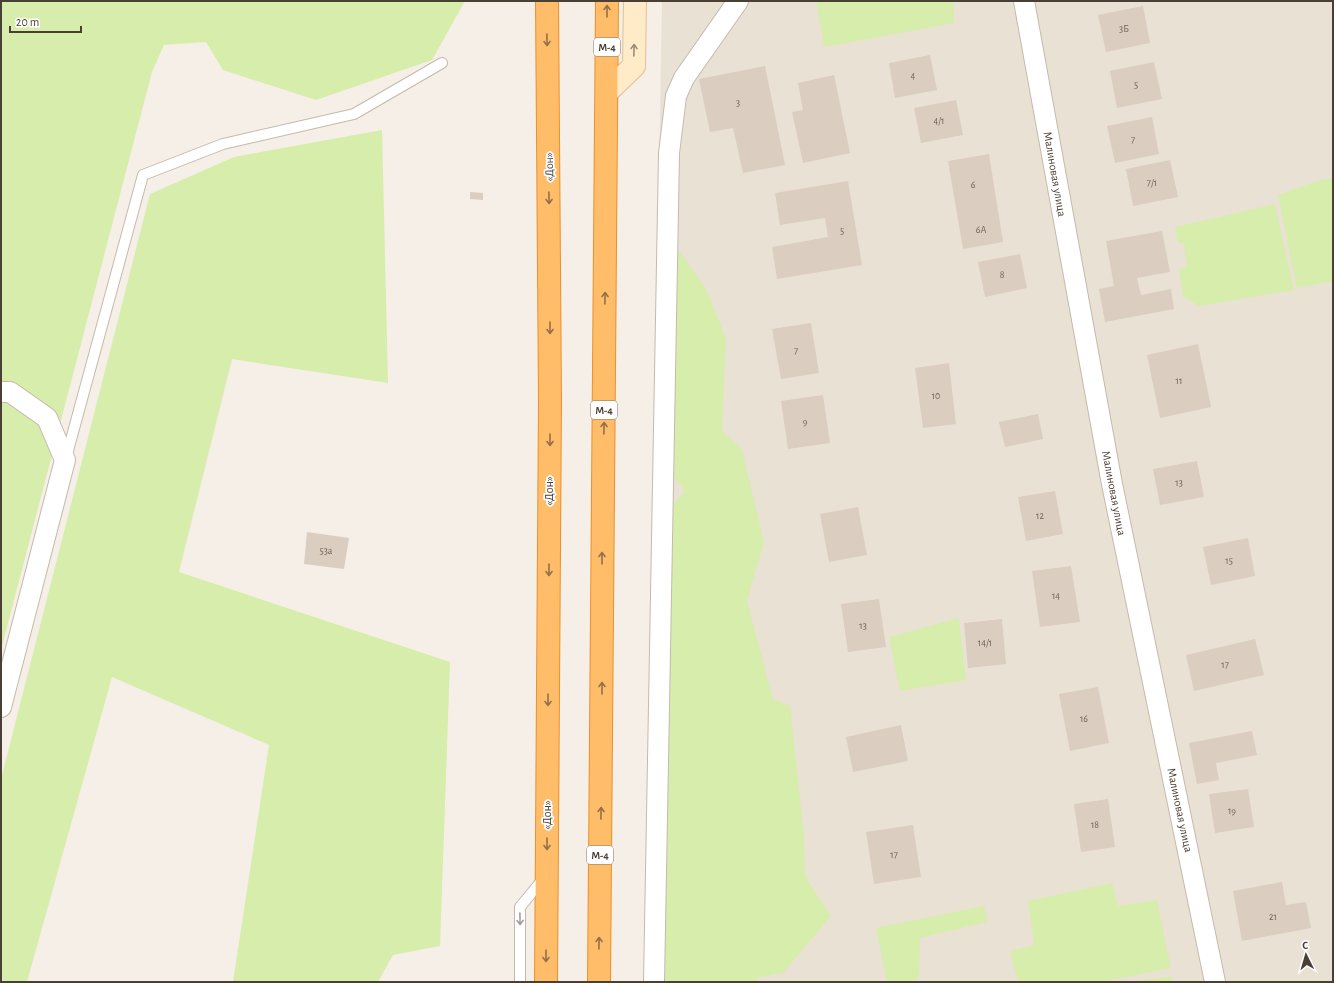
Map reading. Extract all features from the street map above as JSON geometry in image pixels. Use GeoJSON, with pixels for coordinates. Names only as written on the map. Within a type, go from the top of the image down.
{"type":"FeatureCollection","features":[{"type":"Feature","properties":{"kind":"highway","name":"«Дон»"},"geometry":{"type":"LineString","coordinates":[[546,982],[550,409],[547,1]]}},
{"type":"Feature","properties":{"kind":"highway","name":"М-4"},"geometry":{"type":"LineString","coordinates":[[599,982],[607,1]]}},
{"type":"Feature","properties":{"kind":"street"},"geometry":{"type":"LineString","coordinates":[[607,92],[634,66],[636,1]]}},
{"type":"Feature","properties":{"kind":"street"},"geometry":{"type":"LineString","coordinates":[[654,982],[669,153],[675,102],[684,78],[738,1]]}},
{"type":"Feature","properties":{"kind":"street","name":"Малиновая улица"},"geometry":{"type":"LineString","coordinates":[[1024,1],[1112,484],[1215,982]]}},
{"type":"Feature","properties":{"kind":"street"},"geometry":{"type":"LineString","coordinates":[[1,392],[10,392],[47,418],[65,460],[1,707]]}},
{"type":"Feature","properties":{"kind":"lane"},"geometry":{"type":"LineString","coordinates":[[65,460],[143,175],[223,144],[354,114],[442,63]]}},
{"type":"Feature","properties":{"kind":"lane"},"geometry":{"type":"LineString","coordinates":[[520,982],[520,907],[546,875]]}},
{"type":"Feature","properties":{"kind":"shaded area"},"geometry":{"type":"Polygon","coordinates":[[[662,1],[1333,1],[1333,982],[649,982],[652,585],[662,1]]]}},
{"type":"Feature","properties":{"kind":"green space"},"geometry":{"type":"Polygon","coordinates":[[[1,1],[465,1],[432,60],[316,100],[223,70],[206,42],[164,45],[152,72],[1,650],[1,1]]]}},
{"type":"Feature","properties":{"kind":"green space"},"geometry":{"type":"Polygon","coordinates":[[[816,1],[954,1],[954,23],[824,47],[816,1]]]}},
{"type":"Feature","properties":{"kind":"green space"},"geometry":{"type":"Polygon","coordinates":[[[382,130],[388,383],[232,359],[179,572],[450,662],[440,946],[393,955],[378,982],[233,982],[269,745],[112,677],[27,982],[1,982],[1,779],[150,194],[234,157],[382,130]]]}},
{"type":"Feature","properties":{"kind":"green space"},"geometry":{"type":"Polygon","coordinates":[[[1333,178],[1333,281],[1297,288],[1278,195],[1320,180],[1333,178]]]}},
{"type":"Feature","properties":{"kind":"green space"},"geometry":{"type":"Polygon","coordinates":[[[1275,204],[1294,290],[1199,306],[1183,296],[1179,269],[1187,268],[1184,243],[1178,243],[1175,227],[1275,204]]]}},
{"type":"Feature","properties":{"kind":"green space"},"geometry":{"type":"Polygon","coordinates":[[[677,248],[705,287],[726,338],[722,431],[742,450],[764,542],[747,601],[773,699],[790,706],[804,836],[805,876],[831,916],[783,973],[757,978],[758,982],[665,982],[672,505],[685,491],[672,474],[671,276],[677,248]]]}},
{"type":"Feature","properties":{"kind":"green space"},"geometry":{"type":"Polygon","coordinates":[[[959,618],[966,680],[900,691],[889,637],[959,618]]]}},
{"type":"Feature","properties":{"kind":"green space"},"geometry":{"type":"Polygon","coordinates":[[[1112,883],[1118,906],[1157,900],[1171,968],[1101,982],[1018,982],[1010,951],[1034,945],[1028,901],[1112,883]]]}},
{"type":"Feature","properties":{"kind":"green space"},"geometry":{"type":"Polygon","coordinates":[[[984,906],[987,922],[920,938],[919,979],[902,982],[887,982],[876,928],[984,906]]]}},
{"type":"Feature","properties":{"kind":"green space"},"geometry":{"type":"Polygon","coordinates":[[[1172,976],[1173,982],[1130,982],[1172,976]]]}},
{"type":"Feature","properties":{"kind":"building"},"geometry":{"type":"Polygon","coordinates":[[[1143,6],[1150,43],[1106,52],[1098,15],[1143,6]]]}},
{"type":"Feature","properties":{"kind":"building"},"geometry":{"type":"Polygon","coordinates":[[[930,55],[937,90],[895,98],[889,63],[930,55]]]}},
{"type":"Feature","properties":{"kind":"building"},"geometry":{"type":"Polygon","coordinates":[[[1154,62],[1162,99],[1117,108],[1110,71],[1154,62]]]}},
{"type":"Feature","properties":{"kind":"building"},"geometry":{"type":"Polygon","coordinates":[[[765,66],[785,165],[743,173],[733,128],[710,132],[699,79],[765,66]]]}},
{"type":"Feature","properties":{"kind":"building"},"geometry":{"type":"Polygon","coordinates":[[[834,75],[850,153],[803,163],[792,112],[803,110],[798,83],[834,75]]]}},
{"type":"Feature","properties":{"kind":"building"},"geometry":{"type":"Polygon","coordinates":[[[956,100],[963,135],[921,143],[914,108],[956,100]]]}},
{"type":"Feature","properties":{"kind":"building"},"geometry":{"type":"Polygon","coordinates":[[[1152,117],[1159,154],[1115,163],[1107,126],[1152,117]]]}},
{"type":"Feature","properties":{"kind":"building"},"geometry":{"type":"Polygon","coordinates":[[[989,154],[1003,242],[963,249],[948,161],[989,154]]]}},
{"type":"Feature","properties":{"kind":"building"},"geometry":{"type":"Polygon","coordinates":[[[1170,160],[1178,197],[1133,206],[1126,169],[1170,160]]]}},
{"type":"Feature","properties":{"kind":"building"},"geometry":{"type":"Polygon","coordinates":[[[848,181],[862,265],[777,279],[772,247],[828,237],[825,218],[780,225],[775,193],[848,181]]]}},
{"type":"Feature","properties":{"kind":"building"},"geometry":{"type":"Polygon","coordinates":[[[470,192],[483,193],[483,200],[470,199],[470,192]]]}},
{"type":"Feature","properties":{"kind":"building"},"geometry":{"type":"Polygon","coordinates":[[[1162,231],[1170,272],[1137,278],[1141,295],[1171,289],[1174,309],[1105,322],[1099,289],[1114,286],[1106,241],[1162,231]]]}},
{"type":"Feature","properties":{"kind":"building"},"geometry":{"type":"Polygon","coordinates":[[[1020,254],[1027,288],[985,297],[978,262],[1020,254]]]}},
{"type":"Feature","properties":{"kind":"building"},"geometry":{"type":"Polygon","coordinates":[[[811,323],[819,373],[781,379],[772,329],[811,323]]]}},
{"type":"Feature","properties":{"kind":"building"},"geometry":{"type":"Polygon","coordinates":[[[1198,344],[1211,407],[1160,418],[1147,355],[1198,344]]]}},
{"type":"Feature","properties":{"kind":"building"},"geometry":{"type":"Polygon","coordinates":[[[949,363],[956,424],[923,428],[915,368],[949,363]]]}},
{"type":"Feature","properties":{"kind":"building"},"geometry":{"type":"Polygon","coordinates":[[[823,395],[830,443],[788,449],[781,401],[823,395]]]}},
{"type":"Feature","properties":{"kind":"building"},"geometry":{"type":"Polygon","coordinates":[[[1038,414],[1043,439],[1005,447],[999,422],[1038,414]]]}},
{"type":"Feature","properties":{"kind":"building"},"geometry":{"type":"Polygon","coordinates":[[[1197,461],[1204,497],[1160,505],[1153,469],[1197,461]]]}},
{"type":"Feature","properties":{"kind":"building"},"geometry":{"type":"Polygon","coordinates":[[[1055,491],[1063,534],[1026,541],[1018,497],[1055,491]]]}},
{"type":"Feature","properties":{"kind":"building"},"geometry":{"type":"Polygon","coordinates":[[[858,507],[867,555],[829,562],[820,514],[858,507]]]}},
{"type":"Feature","properties":{"kind":"building"},"geometry":{"type":"Polygon","coordinates":[[[307,532],[349,538],[344,569],[304,564],[307,532]]]}},
{"type":"Feature","properties":{"kind":"building"},"geometry":{"type":"Polygon","coordinates":[[[1248,538],[1255,576],[1211,585],[1203,547],[1248,538]]]}},
{"type":"Feature","properties":{"kind":"building"},"geometry":{"type":"Polygon","coordinates":[[[1071,566],[1080,622],[1040,627],[1032,571],[1071,566]]]}},
{"type":"Feature","properties":{"kind":"building"},"geometry":{"type":"Polygon","coordinates":[[[879,599],[886,647],[848,652],[841,604],[879,599]]]}},
{"type":"Feature","properties":{"kind":"building"},"geometry":{"type":"Polygon","coordinates":[[[1002,619],[1006,664],[968,668],[964,623],[1002,619]]]}},
{"type":"Feature","properties":{"kind":"building"},"geometry":{"type":"Polygon","coordinates":[[[1255,639],[1264,675],[1194,691],[1186,655],[1255,639]]]}},
{"type":"Feature","properties":{"kind":"building"},"geometry":{"type":"Polygon","coordinates":[[[1098,687],[1109,743],[1070,751],[1059,694],[1098,687]]]}},
{"type":"Feature","properties":{"kind":"building"},"geometry":{"type":"Polygon","coordinates":[[[901,725],[908,761],[853,772],[846,737],[901,725]]]}},
{"type":"Feature","properties":{"kind":"building"},"geometry":{"type":"Polygon","coordinates":[[[1252,731],[1257,755],[1216,763],[1219,780],[1197,784],[1189,743],[1252,731]]]}},
{"type":"Feature","properties":{"kind":"building"},"geometry":{"type":"Polygon","coordinates":[[[1248,789],[1254,827],[1215,833],[1209,794],[1248,789]]]}},
{"type":"Feature","properties":{"kind":"building"},"geometry":{"type":"Polygon","coordinates":[[[1108,799],[1115,847],[1081,852],[1074,804],[1108,799]]]}},
{"type":"Feature","properties":{"kind":"building"},"geometry":{"type":"Polygon","coordinates":[[[913,825],[921,877],[874,884],[866,832],[913,825]]]}},
{"type":"Feature","properties":{"kind":"building"},"geometry":{"type":"Polygon","coordinates":[[[1282,882],[1286,905],[1306,902],[1311,928],[1242,941],[1233,891],[1282,882]]]}}]}
